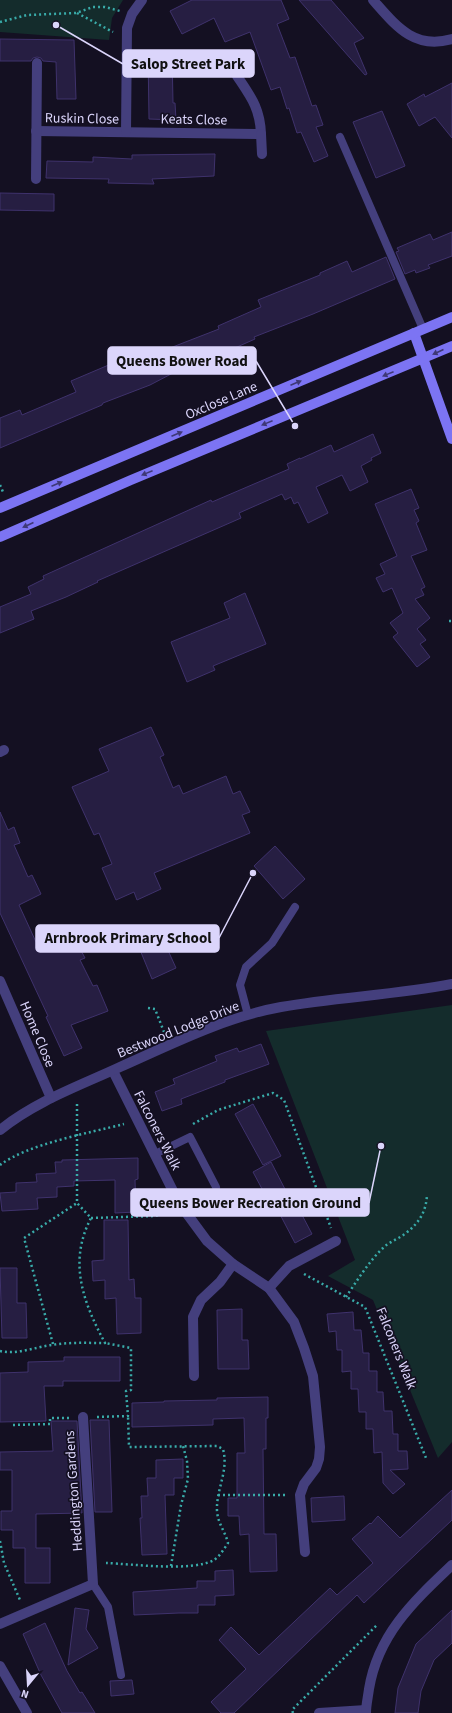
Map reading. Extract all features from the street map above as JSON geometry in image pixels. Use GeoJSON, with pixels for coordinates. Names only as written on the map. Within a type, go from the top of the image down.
{"type":"FeatureCollection","features":[{"type":"Feature","properties":{"kind":"main road","name":"Oxclose Lane"},"geometry":{"type":"LineString","coordinates":[[0,508],[452,317]]}},
{"type":"Feature","properties":{"kind":"main road"},"geometry":{"type":"LineString","coordinates":[[419,331],[424,359],[452,439]]}},
{"type":"Feature","properties":{"kind":"main road"},"geometry":{"type":"LineString","coordinates":[[0,537],[131,480],[424,359],[452,346]]}},
{"type":"Feature","properties":{"kind":"street"},"geometry":{"type":"LineString","coordinates":[[126,132],[127,28],[132,14],[142,0]]}},
{"type":"Feature","properties":{"kind":"street"},"geometry":{"type":"LineString","coordinates":[[373,0],[397,27],[409,35],[423,41],[437,42],[452,39]]}},
{"type":"Feature","properties":{"kind":"street","name":"Ruskin Close"},"geometry":{"type":"LineString","coordinates":[[36,63],[36,179]]}},
{"type":"Feature","properties":{"kind":"street"},"geometry":{"type":"LineString","coordinates":[[237,76],[255,104],[260,119],[262,154]]}},
{"type":"Feature","properties":{"kind":"street","name":"Ruskin Close"},"geometry":{"type":"LineString","coordinates":[[36,131],[126,132]]}},
{"type":"Feature","properties":{"kind":"street","name":"Keats Close"},"geometry":{"type":"LineString","coordinates":[[126,132],[261,134]]}},
{"type":"Feature","properties":{"kind":"street","name":"Home Close"},"geometry":{"type":"LineString","coordinates":[[0,981],[51,1098]]}},
{"type":"Feature","properties":{"kind":"street","name":"Bestwood Lodge Drive"},"geometry":{"type":"LineString","coordinates":[[0,1130],[16,1117],[51,1098],[208,1028],[248,1015],[280,1007],[409,991],[452,984]]}},
{"type":"Feature","properties":{"kind":"street","name":"Falconers Walk"},"geometry":{"type":"LineString","coordinates":[[113,1071],[179,1202],[207,1241],[233,1264],[269,1288],[294,1322],[313,1376],[320,1447],[319,1459],[316,1468],[304,1484],[300,1495]]}},
{"type":"Feature","properties":{"kind":"street"},"geometry":{"type":"LineString","coordinates":[[269,1288],[289,1266],[336,1241]]}},
{"type":"Feature","properties":{"kind":"street"},"geometry":{"type":"LineString","coordinates":[[194,1376],[193,1317],[201,1300],[220,1282],[233,1264]]}},
{"type":"Feature","properties":{"kind":"street","name":"Heddington Gardens"},"geometry":{"type":"LineString","coordinates":[[83,1417],[93,1584]]}},
{"type":"Feature","properties":{"kind":"street"},"geometry":{"type":"LineString","coordinates":[[300,1495],[305,1552]]}},
{"type":"Feature","properties":{"kind":"street"},"geometry":{"type":"LineString","coordinates":[[319,1713],[366,1712],[371,1679],[382,1649],[396,1623],[419,1596],[452,1565]]}},
{"type":"Feature","properties":{"kind":"street"},"geometry":{"type":"LineString","coordinates":[[0,1624],[93,1584]]}},
{"type":"Feature","properties":{"kind":"street"},"geometry":{"type":"LineString","coordinates":[[0,1666],[27,1713]]}},
{"type":"Feature","properties":{"kind":"lane"},"geometry":{"type":"LineString","coordinates":[[340,138],[419,331]]}},
{"type":"Feature","properties":{"kind":"lane"},"geometry":{"type":"LineString","coordinates":[[248,1015],[240,985],[246,967],[272,943],[295,907]]}},
{"type":"Feature","properties":{"kind":"lane"},"geometry":{"type":"LineString","coordinates":[[155,1154],[190,1137],[216,1187]]}},
{"type":"Feature","properties":{"kind":"lane"},"geometry":{"type":"LineString","coordinates":[[93,1584],[108,1607],[121,1675]]}},
{"type":"Feature","properties":{"kind":"path"},"geometry":{"type":"LineString","coordinates":[[0,22],[27,15],[76,13],[93,7],[105,7],[132,14]]}},
{"type":"Feature","properties":{"kind":"path"},"geometry":{"type":"LineString","coordinates":[[76,13],[126,38]]}},
{"type":"Feature","properties":{"kind":"path"},"geometry":{"type":"LineString","coordinates":[[148,1008],[155,1009],[168,1046]]}},
{"type":"Feature","properties":{"kind":"path"},"geometry":{"type":"LineString","coordinates":[[79,1086],[77,1100],[77,1203],[91,1218],[155,1216]]}},
{"type":"Feature","properties":{"kind":"path"},"geometry":{"type":"LineString","coordinates":[[218,1110],[272,1093],[284,1100],[336,1241]]}},
{"type":"Feature","properties":{"kind":"path"},"geometry":{"type":"LineString","coordinates":[[0,1165],[9,1158],[50,1143],[138,1120]]}},
{"type":"Feature","properties":{"kind":"path"},"geometry":{"type":"LineString","coordinates":[[346,1297],[382,1248],[405,1234],[422,1217],[427,1206],[428,1195]]}},
{"type":"Feature","properties":{"kind":"path"},"geometry":{"type":"LineString","coordinates":[[53,1344],[24,1238],[77,1203]]}},
{"type":"Feature","properties":{"kind":"path"},"geometry":{"type":"LineString","coordinates":[[91,1218],[84,1232],[79,1257],[79,1277],[92,1317],[105,1343]]}},
{"type":"Feature","properties":{"kind":"path","name":"Falconers Walk"},"geometry":{"type":"LineString","coordinates":[[289,1266],[365,1307],[426,1458]]}},
{"type":"Feature","properties":{"kind":"path"},"geometry":{"type":"LineString","coordinates":[[0,1351],[6,1352],[28,1350],[53,1344],[105,1343],[131,1348],[131,1390],[126,1391],[128,1416],[50,1418],[50,1424],[13,1425]]}},
{"type":"Feature","properties":{"kind":"path","name":"Heddington Gardens"},"geometry":{"type":"LineString","coordinates":[[92,1563],[191,1567],[214,1560],[223,1551],[228,1543],[219,1525],[217,1510],[218,1496],[226,1459],[223,1449],[218,1446],[129,1447],[128,1416]]}},
{"type":"Feature","properties":{"kind":"path"},"geometry":{"type":"LineString","coordinates":[[171,1566],[181,1505],[188,1479],[188,1465],[183,1446]]}},
{"type":"Feature","properties":{"kind":"path"},"geometry":{"type":"LineString","coordinates":[[218,1496],[300,1495]]}},
{"type":"Feature","properties":{"kind":"path"},"geometry":{"type":"LineString","coordinates":[[0,1541],[4,1563],[25,1613]]}},
{"type":"Feature","properties":{"kind":"path"},"geometry":{"type":"LineString","coordinates":[[292,1713],[292,1710],[378,1625],[396,1623]]}},
{"type":"Feature","properties":{"kind":"green space"},"geometry":{"type":"Polygon","coordinates":[[[0,0],[123,0],[112,18],[109,40],[0,32],[0,0]]]}},
{"type":"Feature","properties":{"kind":"green space"},"geometry":{"type":"Polygon","coordinates":[[[452,1005],[452,1442],[438,1458],[373,1300],[328,1276],[355,1260],[266,1031],[452,1005]]]}},
{"type":"Feature","properties":{"kind":"building"},"geometry":{"type":"Polygon","coordinates":[[[192,0],[281,0],[289,19],[277,24],[290,58],[295,57],[312,106],[316,105],[323,125],[316,127],[328,156],[314,162],[301,132],[297,133],[280,87],[271,90],[250,32],[225,42],[214,18],[182,34],[170,11],[192,0]]]}},
{"type":"Feature","properties":{"kind":"building"},"geometry":{"type":"Polygon","coordinates":[[[299,0],[331,0],[364,38],[354,43],[367,74],[365,75],[299,0]]]}},
{"type":"Feature","properties":{"kind":"building"},"geometry":{"type":"Polygon","coordinates":[[[0,39],[74,40],[76,99],[57,99],[56,62],[43,61],[41,58],[37,57],[33,58],[31,61],[0,61],[0,39]]]}},
{"type":"Feature","properties":{"kind":"building"},"geometry":{"type":"Polygon","coordinates":[[[148,53],[172,53],[173,103],[175,103],[176,120],[149,119],[148,53]]]}},
{"type":"Feature","properties":{"kind":"building"},"geometry":{"type":"Polygon","coordinates":[[[452,83],[452,138],[435,117],[419,126],[407,104],[424,94],[425,97],[452,83]]]}},
{"type":"Feature","properties":{"kind":"building"},"geometry":{"type":"Polygon","coordinates":[[[382,111],[405,166],[376,178],[353,122],[382,111]]]}},
{"type":"Feature","properties":{"kind":"building"},"geometry":{"type":"Polygon","coordinates":[[[215,154],[214,176],[152,179],[154,184],[108,183],[109,179],[46,178],[47,161],[93,162],[93,157],[132,159],[132,155],[215,154]]]}},
{"type":"Feature","properties":{"kind":"building"},"geometry":{"type":"Polygon","coordinates":[[[0,193],[54,194],[54,211],[0,210],[0,193]]]}},
{"type":"Feature","properties":{"kind":"building"},"geometry":{"type":"Polygon","coordinates":[[[452,232],[452,256],[428,265],[430,268],[416,273],[415,270],[405,274],[396,252],[399,251],[397,248],[430,234],[433,240],[452,232]]]}},
{"type":"Feature","properties":{"kind":"building"},"geometry":{"type":"Polygon","coordinates":[[[386,257],[395,279],[254,337],[255,339],[228,351],[173,373],[150,385],[103,403],[102,405],[0,448],[0,418],[20,410],[22,415],[76,392],[71,381],[118,361],[123,371],[171,350],[170,348],[219,329],[218,326],[261,307],[258,300],[320,275],[320,273],[347,261],[352,272],[386,257]]]}},
{"type":"Feature","properties":{"kind":"building"},"geometry":{"type":"Polygon","coordinates":[[[373,434],[381,453],[371,458],[372,460],[361,466],[368,482],[350,491],[342,475],[316,487],[328,513],[308,523],[298,502],[294,504],[291,497],[285,500],[282,494],[239,513],[241,518],[97,581],[98,582],[66,597],[31,611],[34,619],[0,633],[0,607],[31,594],[28,587],[44,579],[43,576],[211,500],[212,502],[289,469],[287,464],[300,458],[331,445],[334,452],[373,434]]]}},
{"type":"Feature","properties":{"kind":"building"},"geometry":{"type":"Polygon","coordinates":[[[411,489],[419,508],[414,510],[419,521],[416,523],[427,550],[411,556],[425,587],[421,589],[424,595],[415,599],[430,618],[417,629],[426,640],[420,644],[430,657],[417,667],[393,637],[398,633],[390,623],[403,613],[392,588],[383,592],[376,578],[385,574],[380,564],[397,556],[375,504],[411,489]]]}},
{"type":"Feature","properties":{"kind":"building"},"geometry":{"type":"Polygon","coordinates":[[[245,593],[266,644],[213,666],[215,670],[187,682],[171,642],[230,618],[224,603],[245,593]]]}},
{"type":"Feature","properties":{"kind":"building"},"geometry":{"type":"Polygon","coordinates":[[[151,727],[164,755],[160,757],[173,788],[179,785],[183,794],[226,776],[233,794],[240,791],[250,812],[242,815],[250,833],[154,873],[161,889],[137,900],[134,892],[116,900],[102,868],[112,864],[99,833],[94,835],[72,787],[109,771],[99,749],[151,727]]]}},
{"type":"Feature","properties":{"kind":"building"},"geometry":{"type":"Polygon","coordinates":[[[0,812],[8,830],[14,827],[20,843],[14,845],[28,877],[32,875],[41,894],[19,905],[36,942],[58,932],[67,951],[78,945],[85,958],[80,960],[93,986],[97,985],[108,1011],[71,1025],[82,1048],[64,1056],[46,1017],[48,1016],[0,913],[0,812]]]}},
{"type":"Feature","properties":{"kind":"building"},"geometry":{"type":"Polygon","coordinates":[[[275,846],[305,879],[283,899],[254,866],[275,846]]]}},
{"type":"Feature","properties":{"kind":"building"},"geometry":{"type":"Polygon","coordinates":[[[161,935],[176,968],[152,979],[138,945],[161,935]]]}},
{"type":"Feature","properties":{"kind":"building"},"geometry":{"type":"Polygon","coordinates":[[[261,1044],[269,1064],[225,1080],[225,1082],[181,1099],[182,1104],[162,1111],[155,1092],[175,1084],[173,1079],[217,1061],[215,1056],[237,1048],[239,1052],[261,1044]]]}},
{"type":"Feature","properties":{"kind":"building"},"geometry":{"type":"Polygon","coordinates":[[[253,1104],[281,1156],[263,1165],[235,1114],[253,1104]]]}},
{"type":"Feature","properties":{"kind":"building"},"geometry":{"type":"Polygon","coordinates":[[[138,1158],[138,1179],[135,1180],[136,1212],[115,1213],[115,1180],[74,1181],[74,1186],[57,1187],[57,1197],[37,1198],[38,1209],[2,1211],[0,1193],[16,1192],[16,1183],[37,1182],[36,1174],[56,1173],[55,1162],[62,1162],[62,1160],[138,1158]]]}},
{"type":"Feature","properties":{"kind":"building"},"geometry":{"type":"Polygon","coordinates":[[[271,1162],[288,1195],[291,1194],[312,1234],[295,1243],[273,1201],[269,1202],[253,1172],[271,1162]]]}},
{"type":"Feature","properties":{"kind":"building"},"geometry":{"type":"Polygon","coordinates":[[[104,1220],[128,1220],[129,1280],[134,1279],[135,1298],[141,1298],[141,1333],[117,1334],[116,1298],[105,1299],[105,1280],[93,1281],[92,1261],[104,1260],[104,1220]]]}},
{"type":"Feature","properties":{"kind":"building"},"geometry":{"type":"Polygon","coordinates":[[[0,1268],[17,1268],[17,1303],[26,1303],[27,1338],[2,1338],[0,1268]]]}},
{"type":"Feature","properties":{"kind":"building"},"geometry":{"type":"Polygon","coordinates":[[[242,1309],[242,1340],[248,1340],[249,1369],[218,1369],[217,1310],[242,1309]]]}},
{"type":"Feature","properties":{"kind":"building"},"geometry":{"type":"Polygon","coordinates":[[[353,1312],[354,1330],[361,1330],[363,1353],[369,1353],[369,1371],[377,1371],[377,1392],[383,1392],[384,1411],[392,1411],[393,1434],[398,1434],[398,1451],[407,1451],[408,1469],[390,1470],[405,1484],[393,1494],[383,1483],[382,1452],[374,1453],[373,1429],[366,1429],[366,1412],[359,1412],[358,1389],[351,1389],[351,1371],[342,1372],[342,1350],[337,1350],[336,1331],[329,1332],[327,1314],[353,1312]]]}},
{"type":"Feature","properties":{"kind":"building"},"geometry":{"type":"Polygon","coordinates":[[[64,1357],[120,1357],[120,1381],[63,1381],[63,1386],[44,1386],[46,1421],[0,1422],[0,1373],[28,1372],[28,1362],[64,1361],[64,1357]]]}},
{"type":"Feature","properties":{"kind":"building"},"geometry":{"type":"Polygon","coordinates":[[[268,1397],[266,1449],[263,1449],[264,1534],[276,1534],[277,1571],[250,1572],[249,1534],[240,1535],[239,1516],[228,1516],[228,1498],[237,1498],[237,1453],[245,1453],[244,1418],[213,1419],[213,1425],[132,1427],[132,1403],[217,1400],[217,1398],[268,1397]]]}},
{"type":"Feature","properties":{"kind":"building"},"geometry":{"type":"Polygon","coordinates":[[[90,1420],[109,1420],[112,1512],[95,1512],[90,1420]]]}},
{"type":"Feature","properties":{"kind":"building"},"geometry":{"type":"Polygon","coordinates":[[[51,1421],[77,1421],[82,1513],[36,1514],[36,1548],[50,1548],[50,1583],[25,1583],[25,1548],[13,1548],[13,1530],[1,1530],[1,1511],[12,1511],[12,1470],[0,1470],[0,1452],[53,1451],[51,1421]]]}},
{"type":"Feature","properties":{"kind":"building"},"geometry":{"type":"Polygon","coordinates":[[[183,1459],[183,1478],[174,1478],[174,1495],[165,1495],[167,1554],[142,1555],[140,1518],[142,1518],[141,1496],[148,1496],[147,1478],[156,1478],[156,1460],[183,1459]]]}},
{"type":"Feature","properties":{"kind":"building"},"geometry":{"type":"Polygon","coordinates":[[[452,1490],[452,1520],[364,1603],[357,1595],[234,1713],[221,1713],[211,1702],[246,1669],[219,1640],[231,1627],[259,1655],[330,1588],[337,1595],[373,1563],[352,1539],[370,1523],[371,1524],[378,1516],[400,1538],[452,1490]]]}},
{"type":"Feature","properties":{"kind":"building"},"geometry":{"type":"Polygon","coordinates":[[[344,1496],[345,1520],[312,1522],[311,1498],[344,1496]]]}},
{"type":"Feature","properties":{"kind":"building"},"geometry":{"type":"Polygon","coordinates":[[[233,1570],[234,1595],[215,1596],[215,1605],[198,1605],[198,1613],[134,1615],[133,1592],[197,1588],[197,1581],[215,1581],[215,1571],[233,1570]]]}},
{"type":"Feature","properties":{"kind":"building"},"geometry":{"type":"Polygon","coordinates":[[[75,1608],[89,1610],[86,1629],[98,1648],[68,1665],[75,1608]]]}},
{"type":"Feature","properties":{"kind":"building"},"geometry":{"type":"Polygon","coordinates":[[[452,1610],[452,1643],[434,1660],[421,1691],[418,1713],[395,1713],[398,1688],[416,1644],[452,1610]]]}},
{"type":"Feature","properties":{"kind":"building"},"geometry":{"type":"Polygon","coordinates":[[[45,1623],[67,1671],[80,1693],[82,1692],[95,1713],[62,1713],[41,1675],[23,1634],[45,1623]]]}},
{"type":"Feature","properties":{"kind":"building"},"geometry":{"type":"Polygon","coordinates":[[[132,1680],[134,1694],[111,1696],[110,1681],[132,1680]]]}},
{"type":"Feature","properties":{"kind":"place","name":"Salop Street Park"},"geometry":{"type":"Point","coordinates":[56,25]}},
{"type":"Feature","properties":{"kind":"place","name":"Queens Bower Road"},"geometry":{"type":"Point","coordinates":[295,426]}},
{"type":"Feature","properties":{"kind":"place","name":"Arnbrook Primary School"},"geometry":{"type":"Point","coordinates":[253,873]}},
{"type":"Feature","properties":{"kind":"place","name":"Queens Bower Recreation Ground"},"geometry":{"type":"Point","coordinates":[381,1146]}}]}
